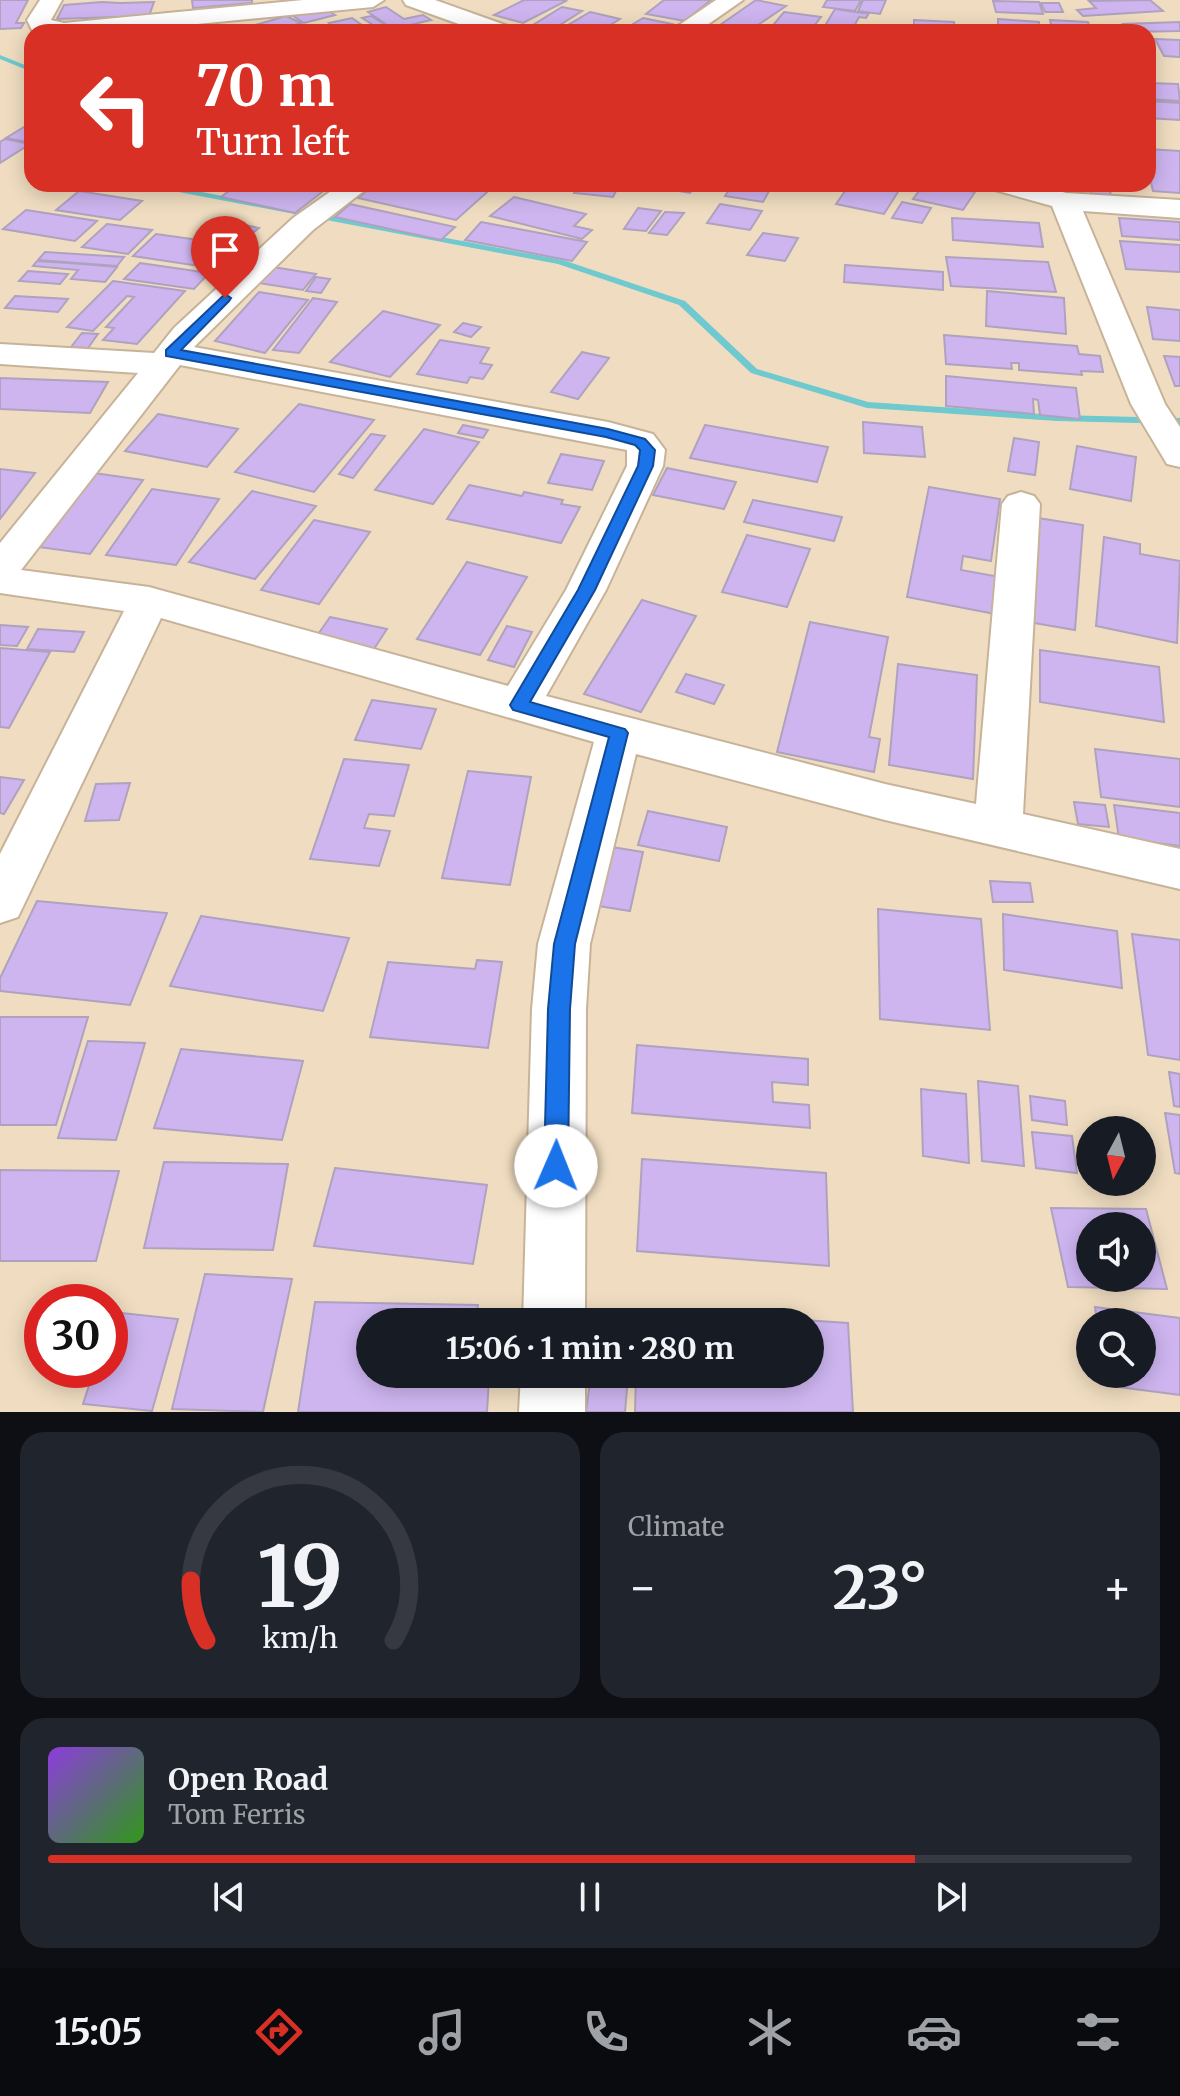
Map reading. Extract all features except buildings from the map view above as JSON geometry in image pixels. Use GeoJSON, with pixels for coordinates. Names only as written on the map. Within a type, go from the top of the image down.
{"type":"FeatureCollection","features":[{"type":"Feature","properties":{"kind":"street"},"geometry":{"type":"LineString","coordinates":[[40,24],[39,20],[51,0]]}},
{"type":"Feature","properties":{"kind":"street"},"geometry":{"type":"LineString","coordinates":[[126,24],[373,0]]}},
{"type":"Feature","properties":{"kind":"street"},"geometry":{"type":"LineString","coordinates":[[414,0],[480,24]]}},
{"type":"Feature","properties":{"kind":"street"},"geometry":{"type":"LineString","coordinates":[[694,24],[732,0]]}},
{"type":"Feature","properties":{"kind":"street"},"geometry":{"type":"LineString","coordinates":[[462,18],[486,6]]}},
{"type":"Feature","properties":{"kind":"street"},"geometry":{"type":"LineString","coordinates":[[0,569],[166,358],[313,217],[348,192]]}},
{"type":"Feature","properties":{"kind":"street"},"geometry":{"type":"LineString","coordinates":[[1033,192],[1064,201],[1180,209]]}},
{"type":"Feature","properties":{"kind":"street"},"geometry":{"type":"LineString","coordinates":[[1064,201],[1148,404],[1175,448]]}},
{"type":"Feature","properties":{"kind":"street"},"geometry":{"type":"LineString","coordinates":[[0,354],[166,358],[608,433],[640,442],[647,450],[645,466],[586,590],[519,705]]}},
{"type":"Feature","properties":{"kind":"street"},"geometry":{"type":"LineString","coordinates":[[998,827],[1021,504]]}},
{"type":"Feature","properties":{"kind":"street"},"geometry":{"type":"LineString","coordinates":[[0,580],[149,601],[619,733],[1180,869]]}},
{"type":"Feature","properties":{"kind":"street"},"geometry":{"type":"LineString","coordinates":[[0,903],[149,601]]}},
{"type":"Feature","properties":{"kind":"street"},"geometry":{"type":"LineString","coordinates":[[554,1308],[559,1009],[564,944],[619,733]]}},
{"type":"Feature","properties":{"kind":"street"},"geometry":{"type":"LineString","coordinates":[[552,1412],[553,1388]]}},
{"type":"Feature","properties":{"kind":"waterway"},"geometry":{"type":"LineString","coordinates":[[0,57],[24,67]]}},
{"type":"Feature","properties":{"kind":"waterway"},"geometry":{"type":"LineString","coordinates":[[189,192],[560,262],[682,303],[754,371],[867,405],[1057,418],[1180,421]]}},
{"type":"Feature","properties":{"kind":"route"},"geometry":{"type":"LineString","coordinates":[[225,298],[171,353],[608,433],[640,442],[647,450],[645,466],[586,590],[519,705],[619,733],[564,944],[559,1009],[556,1166]]}}]}
